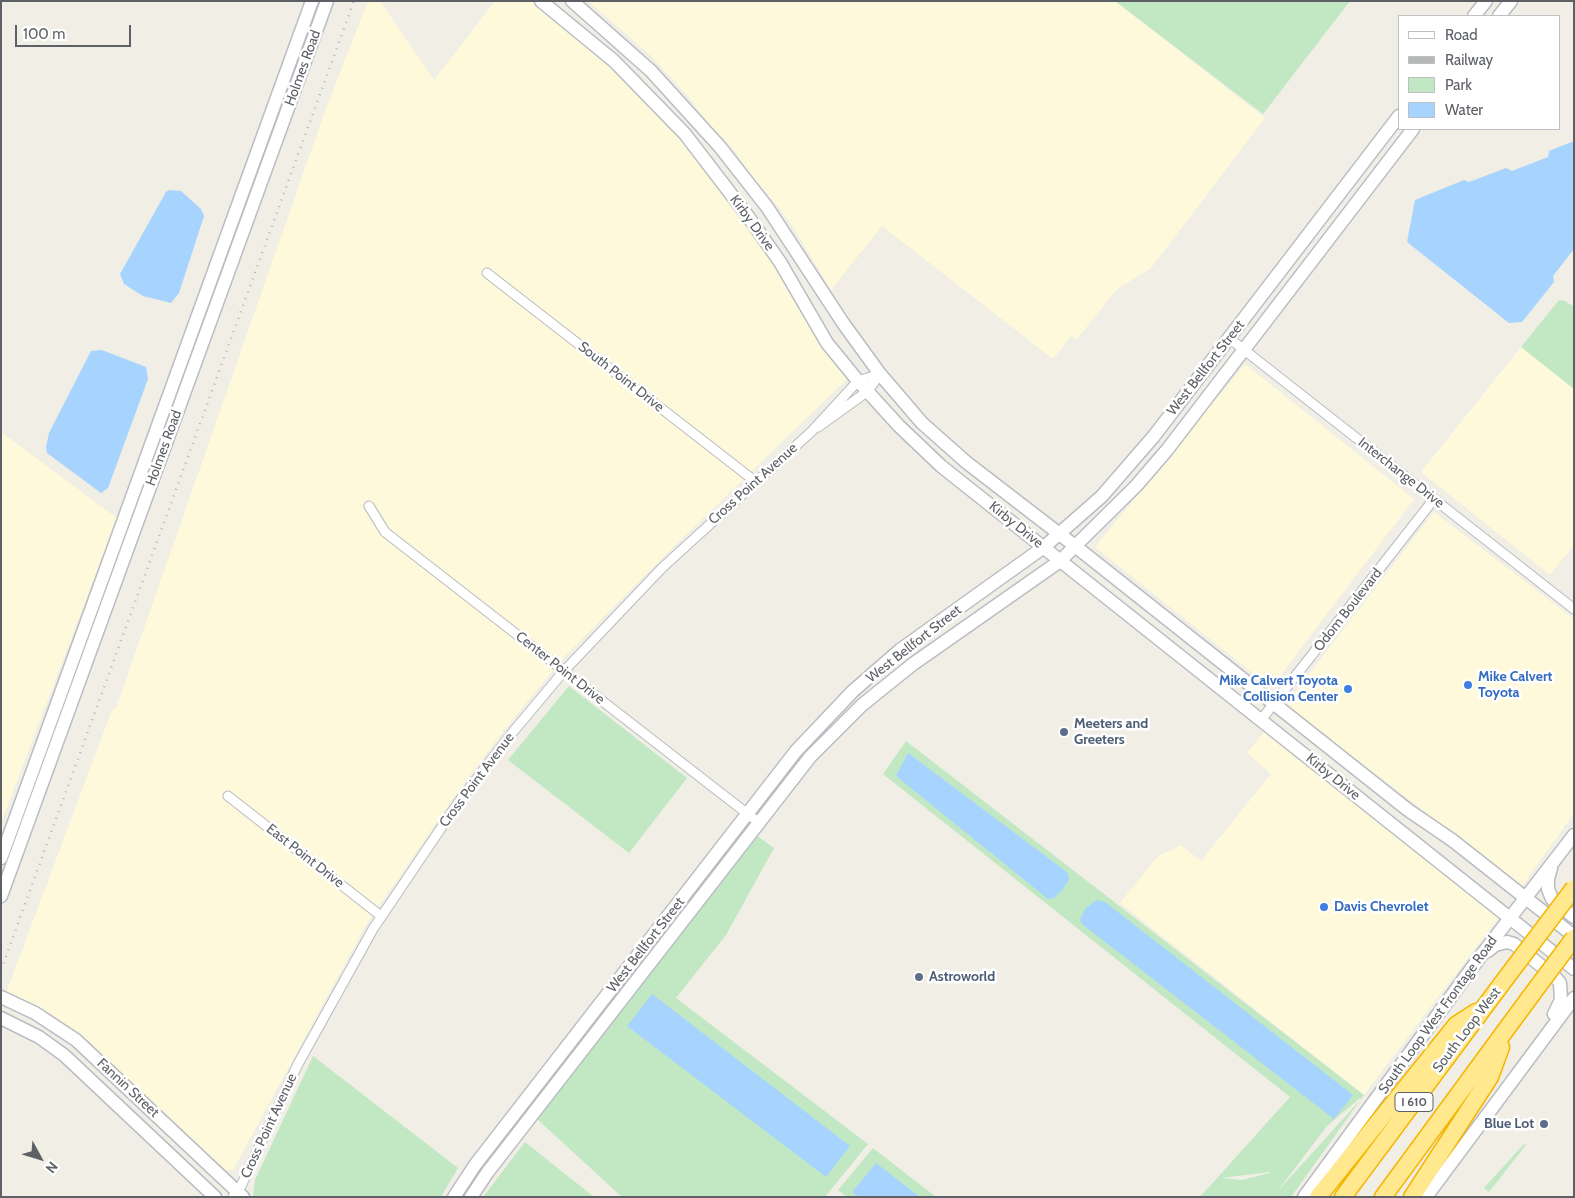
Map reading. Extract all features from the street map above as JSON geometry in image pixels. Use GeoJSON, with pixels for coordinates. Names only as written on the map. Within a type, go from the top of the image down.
{"type":"FeatureCollection","features":[{"type":"Feature","properties":{"kind":"highway","name":"South Loop West"},"geometry":{"type":"LineString","coordinates":[[1343,1197],[1574,888]]}},
{"type":"Feature","properties":{"kind":"highway","name":"I 610"},"geometry":{"type":"LineString","coordinates":[[1383,1197],[1574,937]]}},
{"type":"Feature","properties":{"kind":"highway"},"geometry":{"type":"LineString","coordinates":[[1318,1197],[1456,1025],[1484,1007]]}},
{"type":"Feature","properties":{"kind":"highway"},"geometry":{"type":"LineString","coordinates":[[1412,1197],[1490,1077],[1508,1028]]}},
{"type":"Feature","properties":{"kind":"main road","name":"Holmes Road"},"geometry":{"type":"LineString","coordinates":[[1,896],[40,770],[117,557],[188,345],[312,1]]}},
{"type":"Feature","properties":{"kind":"main road","name":"Holmes Road"},"geometry":{"type":"LineString","coordinates":[[117,557],[200,349],[327,1]]}},
{"type":"Feature","properties":{"kind":"main road","name":"Kirby Drive"},"geometry":{"type":"LineString","coordinates":[[541,1],[614,61],[685,134],[780,262],[828,342],[858,381],[899,426],[941,466],[1574,968]]}},
{"type":"Feature","properties":{"kind":"main road","name":"Kirby Drive"},"geometry":{"type":"LineString","coordinates":[[572,1],[651,70],[720,147],[767,206],[843,323],[880,374],[929,430],[966,462],[1076,546],[1408,810],[1452,840],[1574,937]]}},
{"type":"Feature","properties":{"kind":"main road"},"geometry":{"type":"LineString","coordinates":[[1475,15],[1486,1]]}},
{"type":"Feature","properties":{"kind":"main road"},"geometry":{"type":"LineString","coordinates":[[1500,15],[1511,1]]}},
{"type":"Feature","properties":{"kind":"main road"},"geometry":{"type":"LineString","coordinates":[[298,42],[310,46]]}},
{"type":"Feature","properties":{"kind":"main road"},"geometry":{"type":"LineString","coordinates":[[637,85],[651,70]]}},
{"type":"Feature","properties":{"kind":"main road","name":"West Bellfort Street"},"geometry":{"type":"LineString","coordinates":[[454,1197],[481,1157],[796,751],[826,718],[900,650],[1060,535],[1102,496],[1154,436],[1398,117]]}},
{"type":"Feature","properties":{"kind":"main road","name":"West Bellfort Street"},"geometry":{"type":"LineString","coordinates":[[471,1197],[487,1173],[810,757],[862,705],[912,664],[1060,561],[1136,486],[1167,450],[1412,130]]}},
{"type":"Feature","properties":{"kind":"main road"},"geometry":{"type":"LineString","coordinates":[[1378,144],[1393,156]]}},
{"type":"Feature","properties":{"kind":"main road"},"geometry":{"type":"LineString","coordinates":[[705,160],[720,147]]}},
{"type":"Feature","properties":{"kind":"main road"},"geometry":{"type":"LineString","coordinates":[[1310,232],[1325,244]]}},
{"type":"Feature","properties":{"kind":"main road"},"geometry":{"type":"LineString","coordinates":[[780,262],[797,251]]}},
{"type":"Feature","properties":{"kind":"main road"},"geometry":{"type":"LineString","coordinates":[[188,345],[200,349]]}},
{"type":"Feature","properties":{"kind":"main road"},"geometry":{"type":"LineString","coordinates":[[1154,436],[1167,450]]}},
{"type":"Feature","properties":{"kind":"main road"},"geometry":{"type":"LineString","coordinates":[[1017,567],[1026,553],[1027,546],[1026,538],[1020,528]]}},
{"type":"Feature","properties":{"kind":"main road"},"geometry":{"type":"LineString","coordinates":[[900,650],[912,664]]}},
{"type":"Feature","properties":{"kind":"main road","name":"Holmes Road"},"geometry":{"type":"LineString","coordinates":[[1,858],[40,770]]}},
{"type":"Feature","properties":{"kind":"main road"},"geometry":{"type":"LineString","coordinates":[[1395,827],[1408,810]]}},
{"type":"Feature","properties":{"kind":"main road","name":"South Loop West Frontage Road"},"geometry":{"type":"LineString","coordinates":[[1304,1197],[1480,957],[1574,835]]}},
{"type":"Feature","properties":{"kind":"main road"},"geometry":{"type":"LineString","coordinates":[[1553,864],[1548,880],[1548,889],[1552,899],[1574,917]]}},
{"type":"Feature","properties":{"kind":"main road"},"geometry":{"type":"LineString","coordinates":[[1480,957],[1494,945],[1507,942],[1514,944],[1560,983],[1561,1000],[1538,1048]]}},
{"type":"Feature","properties":{"kind":"main road","name":"Fannin Street"},"geometry":{"type":"LineString","coordinates":[[1,997],[35,1013],[76,1040],[238,1195]]}},
{"type":"Feature","properties":{"kind":"main road"},"geometry":{"type":"LineString","coordinates":[[1426,1197],[1483,1117],[1568,1010],[1574,998]]}},
{"type":"Feature","properties":{"kind":"main road","name":"Fannin Street"},"geometry":{"type":"LineString","coordinates":[[1,1018],[39,1037],[64,1055],[216,1197]]}},
{"type":"Feature","properties":{"kind":"main road"},"geometry":{"type":"LineString","coordinates":[[64,1055],[76,1040]]}},
{"type":"Feature","properties":{"kind":"main road"},"geometry":{"type":"LineString","coordinates":[[134,1120],[147,1106]]}},
{"type":"Feature","properties":{"kind":"street","name":"South Point Drive"},"geometry":{"type":"LineString","coordinates":[[487,273],[756,482]]}},
{"type":"Feature","properties":{"kind":"street","name":"Interchange Drive"},"geometry":{"type":"LineString","coordinates":[[1229,338],[1574,609]]}},
{"type":"Feature","properties":{"kind":"street","name":"Cross Point Avenue"},"geometry":{"type":"LineString","coordinates":[[238,1195],[298,1064],[356,956],[458,802],[564,671],[662,568],[812,431],[858,381],[880,374]]}},
{"type":"Feature","properties":{"kind":"street","name":"Cross Point Avenue"},"geometry":{"type":"LineString","coordinates":[[812,431],[828,422],[868,391],[880,374]]}},
{"type":"Feature","properties":{"kind":"street","name":"Odom Boulevard"},"geometry":{"type":"LineString","coordinates":[[1261,720],[1434,499]]}},
{"type":"Feature","properties":{"kind":"street","name":"Center Point Drive"},"geometry":{"type":"LineString","coordinates":[[369,506],[385,532],[758,822]]}},
{"type":"Feature","properties":{"kind":"street","name":"East Point Drive"},"geometry":{"type":"LineString","coordinates":[[228,796],[381,916]]}},
{"type":"Feature","properties":{"kind":"shaded area"},"geometry":{"type":"Polygon","coordinates":[[[368,1],[380,1],[434,80],[495,1],[532,1],[628,83],[688,145],[767,250],[848,378],[664,556],[565,656],[504,730],[454,797],[366,925],[233,1170],[224,1170],[85,1039],[49,1013],[6,993],[112,710],[116,708],[325,111],[368,1]]]}},
{"type":"Feature","properties":{"kind":"shaded area"},"geometry":{"type":"Polygon","coordinates":[[[588,1],[1115,1],[1265,118],[1151,268],[1116,290],[1077,339],[1071,336],[1053,359],[882,226],[831,290],[788,219],[753,177],[731,146],[709,124],[687,95],[650,55],[588,1]]]}},
{"type":"Feature","properties":{"kind":"shaded area"},"geometry":{"type":"Polygon","coordinates":[[[1521,347],[1574,389],[1574,545],[1550,575],[1421,472],[1521,347]]]}},
{"type":"Feature","properties":{"kind":"shaded area"},"geometry":{"type":"Polygon","coordinates":[[[1245,364],[1414,499],[1271,688],[1095,547],[1245,364]]]}},
{"type":"Feature","properties":{"kind":"shaded area"},"geometry":{"type":"Polygon","coordinates":[[[1,432],[117,518],[1,823],[1,432]]]}},
{"type":"Feature","properties":{"kind":"shaded area"},"geometry":{"type":"Polygon","coordinates":[[[1434,512],[1574,619],[1574,813],[1522,886],[1285,705],[1434,512]]]}},
{"type":"Feature","properties":{"kind":"shaded area"},"geometry":{"type":"Polygon","coordinates":[[[1264,732],[1498,918],[1364,1095],[1120,903],[1158,856],[1181,845],[1201,861],[1271,774],[1247,753],[1264,732]]]}},
{"type":"Feature","properties":{"kind":"green space"},"geometry":{"type":"Polygon","coordinates":[[[1115,1],[1350,1],[1263,114],[1115,1]]]}},
{"type":"Feature","properties":{"kind":"green space"},"geometry":{"type":"Polygon","coordinates":[[[1559,300],[1565,301],[1574,307],[1574,389],[1521,347],[1559,300]]]}},
{"type":"Feature","properties":{"kind":"green space"},"geometry":{"type":"Polygon","coordinates":[[[569,686],[687,778],[629,853],[508,760],[569,686]]]}},
{"type":"Feature","properties":{"kind":"green space"},"geometry":{"type":"Polygon","coordinates":[[[906,741],[1364,1095],[1291,1197],[1200,1197],[1290,1097],[883,774],[906,741]],[[1361,1099],[1327,1126],[1277,1192],[1361,1099]],[[1270,1172],[1221,1178],[1242,1180],[1270,1172]]]}},
{"type":"Feature","properties":{"kind":"green space"},"geometry":{"type":"Polygon","coordinates":[[[756,835],[774,848],[726,935],[676,998],[868,1144],[825,1197],[622,1197],[537,1119],[756,835]]]}},
{"type":"Feature","properties":{"kind":"green space"},"geometry":{"type":"Polygon","coordinates":[[[313,1056],[458,1168],[441,1197],[253,1197],[255,1180],[313,1056]]]}},
{"type":"Feature","properties":{"kind":"green space"},"geometry":{"type":"Polygon","coordinates":[[[525,1142],[594,1197],[483,1197],[525,1142]]]}},
{"type":"Feature","properties":{"kind":"green space"},"geometry":{"type":"Polygon","coordinates":[[[1524,1144],[1526,1145],[1489,1192],[1484,1188],[1524,1144]]]}},
{"type":"Feature","properties":{"kind":"green space"},"geometry":{"type":"Polygon","coordinates":[[[873,1148],[936,1197],[847,1197],[838,1190],[873,1148]]]}},
{"type":"Feature","properties":{"kind":"water"},"geometry":{"type":"Polygon","coordinates":[[[1574,141],[1574,249],[1553,276],[1554,282],[1522,322],[1509,323],[1407,242],[1415,200],[1464,180],[1469,182],[1506,168],[1512,171],[1548,157],[1549,151],[1574,141]]]}},
{"type":"Feature","properties":{"kind":"water"},"geometry":{"type":"Polygon","coordinates":[[[169,190],[181,191],[201,209],[204,216],[179,293],[171,303],[143,296],[124,284],[120,274],[166,192],[169,190]]]}},
{"type":"Feature","properties":{"kind":"water"},"geometry":{"type":"Polygon","coordinates":[[[102,350],[146,367],[148,379],[108,488],[101,493],[47,453],[46,447],[49,433],[91,351],[102,350]]]}},
{"type":"Feature","properties":{"kind":"water"},"geometry":{"type":"Polygon","coordinates":[[[908,753],[1068,873],[1069,879],[1063,889],[1054,898],[1048,899],[896,776],[908,753]]]}},
{"type":"Feature","properties":{"kind":"water"},"geometry":{"type":"Polygon","coordinates":[[[1097,900],[1105,902],[1353,1095],[1334,1119],[1082,924],[1080,919],[1086,908],[1097,900]]]}},
{"type":"Feature","properties":{"kind":"water"},"geometry":{"type":"Polygon","coordinates":[[[652,994],[850,1146],[826,1177],[627,1026],[652,994]]]}},
{"type":"Feature","properties":{"kind":"water"},"geometry":{"type":"Polygon","coordinates":[[[876,1163],[920,1197],[858,1197],[852,1192],[876,1163]]]}},
{"type":"Feature","properties":{"kind":"railway"},"geometry":{"type":"LineString","coordinates":[[1,970],[354,1]]}},
{"type":"Feature","properties":{"kind":"place","name":"Mike Calvert Toyota"},"geometry":{"type":"Point","coordinates":[1468,685]}},
{"type":"Feature","properties":{"kind":"place","name":"Mike Calvert Toyota Collision Center"},"geometry":{"type":"Point","coordinates":[1348,689]}},
{"type":"Feature","properties":{"kind":"place","name":"Meeters and Greeters"},"geometry":{"type":"Point","coordinates":[1064,732]}},
{"type":"Feature","properties":{"kind":"place","name":"Davis Chevrolet"},"geometry":{"type":"Point","coordinates":[1324,907]}},
{"type":"Feature","properties":{"kind":"place","name":"Astroworld"},"geometry":{"type":"Point","coordinates":[919,977]}},
{"type":"Feature","properties":{"kind":"place","name":"Blue Lot"},"geometry":{"type":"Point","coordinates":[1544,1124]}}]}
